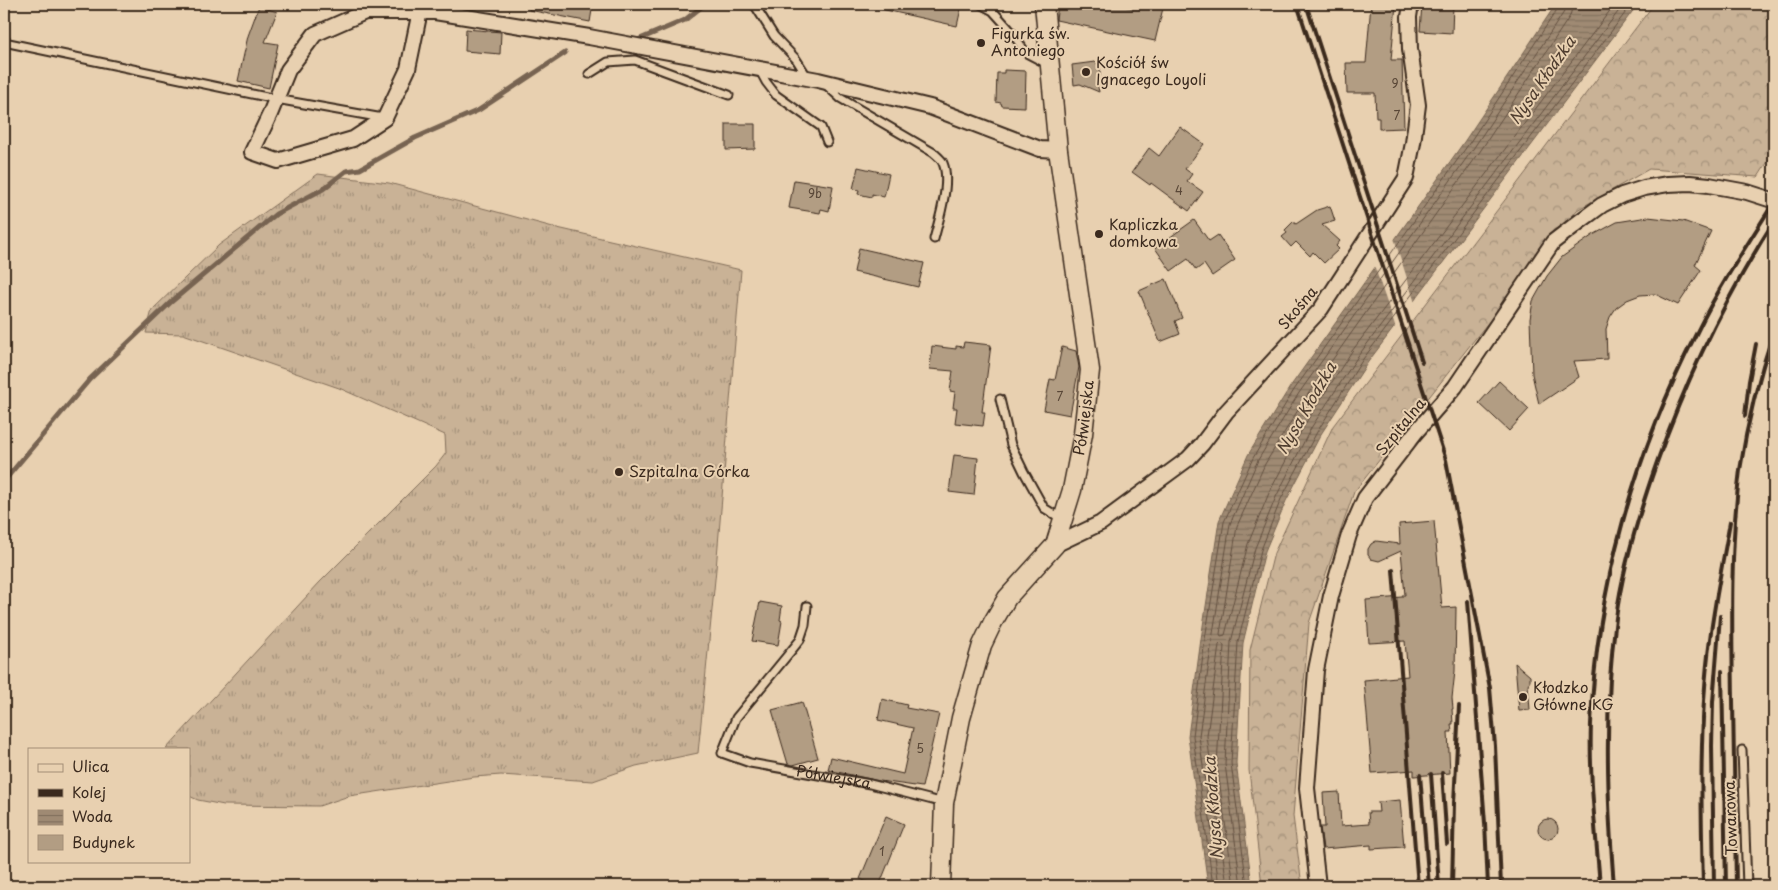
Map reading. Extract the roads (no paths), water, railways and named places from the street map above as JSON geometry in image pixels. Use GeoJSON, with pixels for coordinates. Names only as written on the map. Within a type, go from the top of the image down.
{"type":"FeatureCollection","features":[{"type":"Feature","properties":{"kind":"street","name":"Półwiejska"},"geometry":{"type":"LineString","coordinates":[[941,886],[944,803],[961,718],[982,645],[1007,598],[1055,544],[1072,490],[1083,434],[1090,370],[1058,150],[1044,4]]}},
{"type":"Feature","properties":{"kind":"street","name":"Skośna"},"geometry":{"type":"LineString","coordinates":[[1055,544],[1100,523],[1188,459],[1226,412],[1321,309],[1406,178],[1418,105],[1410,49],[1409,17],[1411,4]]}},
{"type":"Feature","properties":{"kind":"street"},"geometry":{"type":"LineString","coordinates":[[420,11],[408,69],[386,118],[353,139],[278,161],[252,152],[288,70],[315,34],[365,12],[420,11],[534,28],[815,80],[930,107],[1040,149],[1058,150]]}},
{"type":"Feature","properties":{"kind":"street","name":"Szpitalna"},"geometry":{"type":"LineString","coordinates":[[1318,886],[1307,788],[1316,670],[1331,596],[1349,535],[1365,498],[1415,433],[1455,387],[1554,242],[1579,222],[1602,205],[1622,195],[1644,188],[1668,184],[1690,183],[1719,186],[1768,199]]}},
{"type":"Feature","properties":{"kind":"lane"},"geometry":{"type":"LineString","coordinates":[[754,4],[774,36],[815,80],[840,98],[934,153],[942,161],[946,174],[946,187],[934,239]]}},
{"type":"Feature","properties":{"kind":"lane"},"geometry":{"type":"LineString","coordinates":[[980,4],[994,12],[1012,30],[1026,53],[1049,65]]}},
{"type":"Feature","properties":{"kind":"lane"},"geometry":{"type":"LineString","coordinates":[[4,42],[276,100],[386,118]]}},
{"type":"Feature","properties":{"kind":"lane"},"geometry":{"type":"LineString","coordinates":[[634,60],[637,46]]}},
{"type":"Feature","properties":{"kind":"lane"},"geometry":{"type":"LineString","coordinates":[[589,74],[608,62],[634,60],[729,95]]}},
{"type":"Feature","properties":{"kind":"lane"},"geometry":{"type":"LineString","coordinates":[[759,69],[766,82],[776,94],[821,128],[827,142]]}},
{"type":"Feature","properties":{"kind":"lane"},"geometry":{"type":"LineString","coordinates":[[1000,399],[1011,445],[1024,472],[1044,508],[1062,520]]}},
{"type":"Feature","properties":{"kind":"lane","name":"Półwiejska"},"geometry":{"type":"LineString","coordinates":[[807,606],[805,625],[800,640],[736,718],[722,752],[750,763],[870,784],[944,803]]}},
{"type":"Feature","properties":{"kind":"lane","name":"Towarowa"},"geometry":{"type":"LineString","coordinates":[[1742,750],[1747,886]]}},
{"type":"Feature","properties":{"kind":"water","name":"Nysa Kłodzka"},"geometry":{"type":"Polygon","coordinates":[[[1556,4],[1638,4],[1368,362],[1321,434],[1286,501],[1265,551],[1243,643],[1236,763],[1252,886],[1208,886],[1188,736],[1219,521],[1248,455],[1290,387],[1464,142],[1556,4]]]}},
{"type":"Feature","properties":{"kind":"waterway"},"geometry":{"type":"LineString","coordinates":[[640,39],[685,20],[705,4]]}},
{"type":"Feature","properties":{"kind":"waterway"},"geometry":{"type":"LineString","coordinates":[[4,481],[90,379],[171,302],[276,214],[323,189],[346,171],[360,169],[415,138],[479,110],[565,53]]}},
{"type":"Feature","properties":{"kind":"railway"},"geometry":{"type":"LineString","coordinates":[[1297,4],[1446,460],[1490,688],[1495,746],[1501,886]]}},
{"type":"Feature","properties":{"kind":"railway"},"geometry":{"type":"LineString","coordinates":[[1306,4],[1422,362]]}},
{"type":"Feature","properties":{"kind":"railway"},"geometry":{"type":"LineString","coordinates":[[1600,886],[1592,785],[1591,724],[1594,673],[1610,572],[1638,473],[1655,425],[1675,378],[1715,299],[1774,202]]}},
{"type":"Feature","properties":{"kind":"railway"},"geometry":{"type":"LineString","coordinates":[[1614,886],[1608,786],[1608,718],[1612,651],[1619,598],[1627,559],[1650,481],[1681,399],[1724,308],[1774,221]]}},
{"type":"Feature","properties":{"kind":"railway"},"geometry":{"type":"LineString","coordinates":[[1736,886],[1732,614],[1733,556],[1740,470],[1746,435],[1758,382],[1774,331]]}},
{"type":"Feature","properties":{"kind":"railway"},"geometry":{"type":"LineString","coordinates":[[1745,416],[1756,344]]}},
{"type":"Feature","properties":{"kind":"railway"},"geometry":{"type":"LineString","coordinates":[[1703,886],[1701,793],[1706,670],[1730,522]]}},
{"type":"Feature","properties":{"kind":"railway"},"geometry":{"type":"LineString","coordinates":[[1393,570],[1418,886]]}},
{"type":"Feature","properties":{"kind":"railway"},"geometry":{"type":"LineString","coordinates":[[1468,601],[1488,886]]}},
{"type":"Feature","properties":{"kind":"railway"},"geometry":{"type":"LineString","coordinates":[[1714,886],[1712,746],[1713,702],[1720,616]]}},
{"type":"Feature","properties":{"kind":"railway"},"geometry":{"type":"LineString","coordinates":[[1722,671],[1726,886]]}},
{"type":"Feature","properties":{"kind":"railway"},"geometry":{"type":"LineString","coordinates":[[1452,886],[1459,706]]}},
{"type":"Feature","properties":{"kind":"railway"},"geometry":{"type":"LineString","coordinates":[[1442,773],[1447,844]]}},
{"type":"Feature","properties":{"kind":"railway"},"geometry":{"type":"LineString","coordinates":[[1431,774],[1439,886]]}},
{"type":"Feature","properties":{"kind":"railway"},"geometry":{"type":"LineString","coordinates":[[1420,775],[1429,886]]}},
{"type":"Feature","properties":{"kind":"place","name":"Figurka św. Antoniego"},"geometry":{"type":"Point","coordinates":[981,43]}},
{"type":"Feature","properties":{"kind":"place","name":"Kościół św Ignacego Loyoli"},"geometry":{"type":"Point","coordinates":[1086,72]}},
{"type":"Feature","properties":{"kind":"place","name":"Kapliczka domkowa"},"geometry":{"type":"Point","coordinates":[1099,234]}},
{"type":"Feature","properties":{"kind":"place","name":"Szpitalna Górka"},"geometry":{"type":"Point","coordinates":[619,472]}},
{"type":"Feature","properties":{"kind":"place","name":"Kłodzko Główne KG"},"geometry":{"type":"Point","coordinates":[1523,697]}}]}
